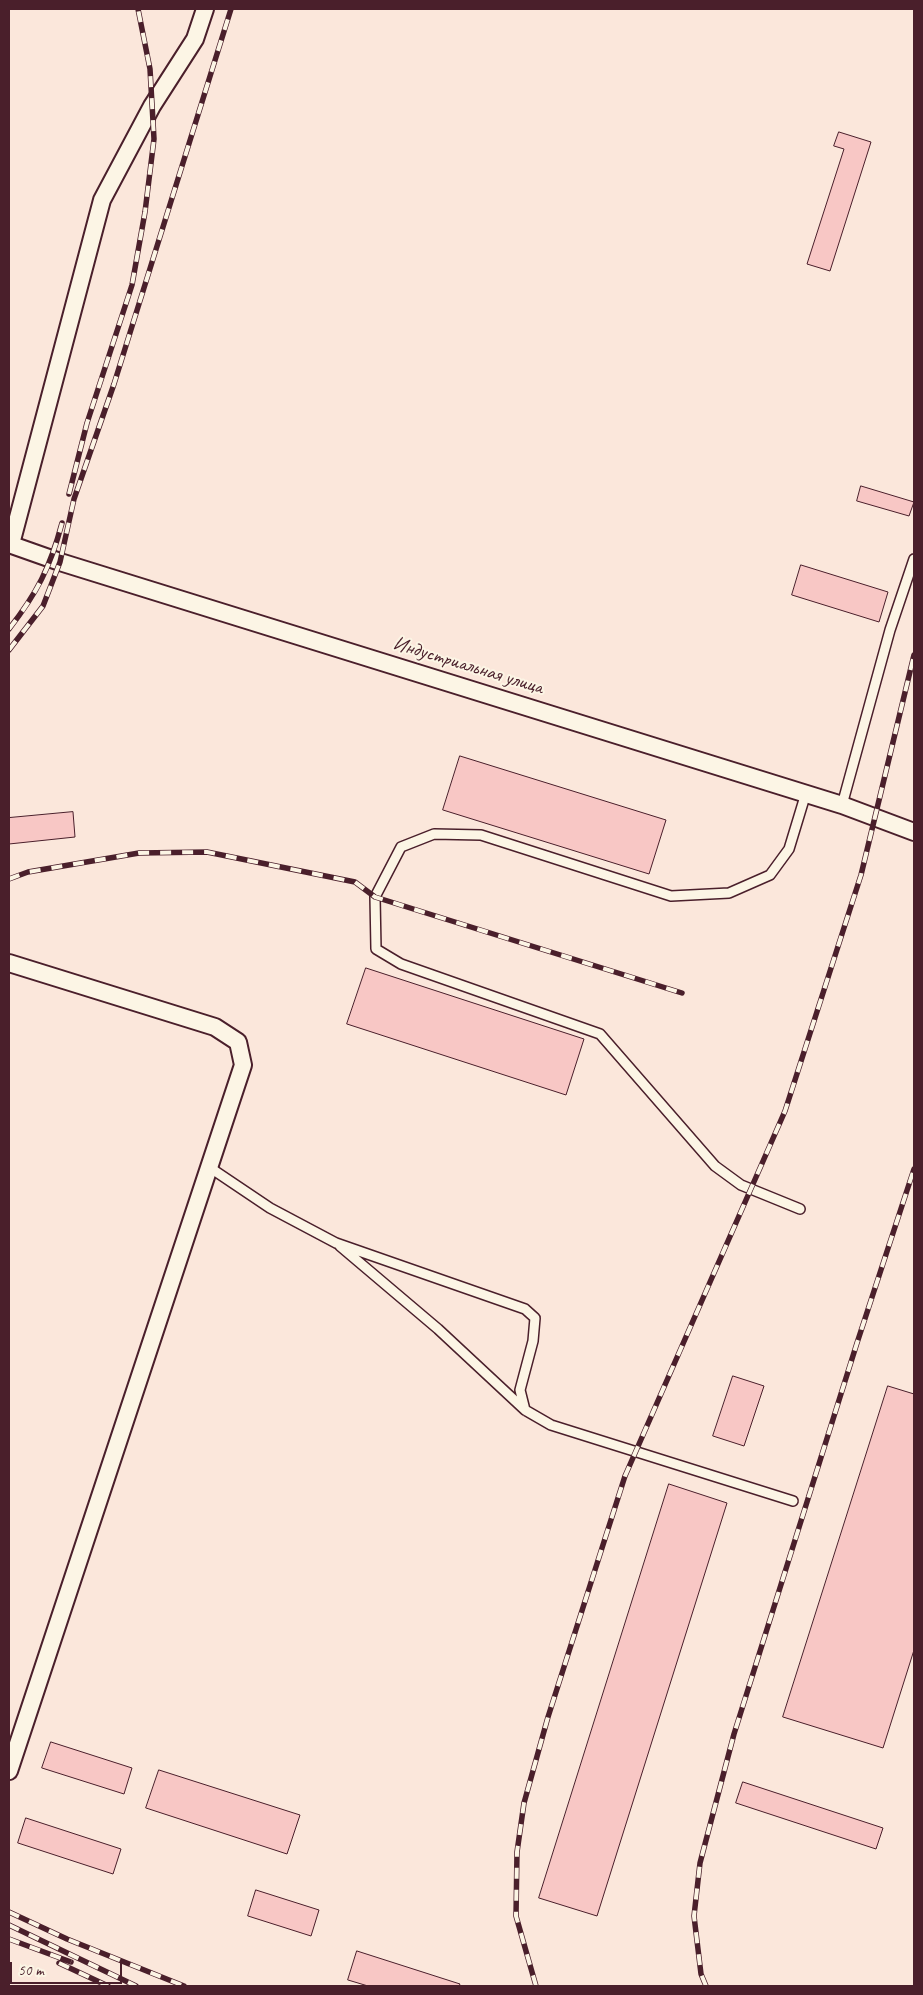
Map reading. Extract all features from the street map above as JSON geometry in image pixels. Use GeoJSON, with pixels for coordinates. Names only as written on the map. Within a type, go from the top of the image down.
{"type":"FeatureCollection","features":[{"type":"Feature","properties":{"kind":"street"},"geometry":{"type":"LineString","coordinates":[[10,544],[102,200],[152,106],[195,39],[205,9]]}},
{"type":"Feature","properties":{"kind":"street","name":"Индустриальная улица"},"geometry":{"type":"LineString","coordinates":[[10,544],[60,562],[806,793],[914,832]]}},
{"type":"Feature","properties":{"kind":"street"},"geometry":{"type":"LineString","coordinates":[[9,963],[215,1027],[238,1042],[243,1065],[9,1771]]}},
{"type":"Feature","properties":{"kind":"lane"},"geometry":{"type":"LineString","coordinates":[[842,805],[890,630],[914,559]]}},
{"type":"Feature","properties":{"kind":"lane"},"geometry":{"type":"LineString","coordinates":[[800,1209],[741,1185],[715,1166],[600,1034],[401,964],[376,949],[374,914],[375,896],[401,847],[434,834],[481,835],[671,896],[729,893],[770,874],[789,849],[806,793]]}},
{"type":"Feature","properties":{"kind":"lane"},"geometry":{"type":"LineString","coordinates":[[209,1167],[270,1208],[336,1243],[525,1309],[535,1318],[533,1341],[520,1390],[525,1410]]}},
{"type":"Feature","properties":{"kind":"lane"},"geometry":{"type":"LineString","coordinates":[[336,1243],[438,1329],[525,1410],[569,1431],[794,1501]]}},
{"type":"Feature","properties":{"kind":"shaded area"},"geometry":{"type":"Polygon","coordinates":[[[9,9],[914,9],[914,1986],[9,1986],[9,9]]]}},
{"type":"Feature","properties":{"kind":"building"},"geometry":{"type":"Polygon","coordinates":[[[839,132],[871,142],[830,271],[807,264],[844,149],[834,146],[839,132]]]}},
{"type":"Feature","properties":{"kind":"building"},"geometry":{"type":"Polygon","coordinates":[[[861,486],[914,502],[909,516],[857,501],[861,486]]]}},
{"type":"Feature","properties":{"kind":"building"},"geometry":{"type":"Polygon","coordinates":[[[801,565],[888,592],[879,622],[792,595],[801,565]]]}},
{"type":"Feature","properties":{"kind":"building"},"geometry":{"type":"Polygon","coordinates":[[[460,756],[666,820],[649,874],[443,810],[460,756]]]}},
{"type":"Feature","properties":{"kind":"building"},"geometry":{"type":"Polygon","coordinates":[[[73,812],[75,837],[9,844],[9,818],[73,812]]]}},
{"type":"Feature","properties":{"kind":"building"},"geometry":{"type":"Polygon","coordinates":[[[366,968],[584,1039],[566,1095],[347,1024],[366,968]]]}},
{"type":"Feature","properties":{"kind":"building"},"geometry":{"type":"Polygon","coordinates":[[[733,1376],[764,1386],[744,1446],[713,1436],[733,1376]]]}},
{"type":"Feature","properties":{"kind":"building"},"geometry":{"type":"Polygon","coordinates":[[[888,1386],[914,1394],[914,1650],[883,1748],[783,1717],[888,1386]]]}},
{"type":"Feature","properties":{"kind":"building"},"geometry":{"type":"Polygon","coordinates":[[[669,1484],[727,1503],[597,1916],[539,1898],[669,1484]]]}},
{"type":"Feature","properties":{"kind":"building"},"geometry":{"type":"Polygon","coordinates":[[[51,1742],[132,1768],[124,1794],[42,1768],[51,1742]]]}},
{"type":"Feature","properties":{"kind":"building"},"geometry":{"type":"Polygon","coordinates":[[[159,1770],[300,1815],[287,1854],[146,1808],[159,1770]]]}},
{"type":"Feature","properties":{"kind":"building"},"geometry":{"type":"Polygon","coordinates":[[[743,1782],[883,1828],[876,1849],[736,1803],[743,1782]]]}},
{"type":"Feature","properties":{"kind":"building"},"geometry":{"type":"Polygon","coordinates":[[[26,1818],[121,1849],[113,1874],[18,1843],[26,1818]]]}},
{"type":"Feature","properties":{"kind":"building"},"geometry":{"type":"Polygon","coordinates":[[[256,1890],[319,1910],[311,1936],[248,1916],[256,1890]]]}},
{"type":"Feature","properties":{"kind":"building"},"geometry":{"type":"Polygon","coordinates":[[[357,1951],[460,1984],[459,1986],[368,1986],[348,1980],[357,1951]]]}},
{"type":"Feature","properties":{"kind":"railway"},"geometry":{"type":"LineString","coordinates":[[69,494],[87,423],[132,285],[145,212],[154,139],[150,69],[138,9]]}},
{"type":"Feature","properties":{"kind":"railway"},"geometry":{"type":"LineString","coordinates":[[9,650],[43,606],[60,562],[74,499],[114,384],[231,9]]}},
{"type":"Feature","properties":{"kind":"railway"},"geometry":{"type":"LineString","coordinates":[[9,629],[42,579],[53,553],[62,523]]}},
{"type":"Feature","properties":{"kind":"railway"},"geometry":{"type":"LineString","coordinates":[[536,1986],[516,1916],[517,1852],[524,1803],[548,1717],[625,1476],[785,1111],[861,875],[914,655]]}},
{"type":"Feature","properties":{"kind":"railway"},"geometry":{"type":"LineString","coordinates":[[9,879],[28,872],[139,853],[207,852],[355,882],[375,897],[682,993]]}},
{"type":"Feature","properties":{"kind":"railway"},"geometry":{"type":"LineString","coordinates":[[706,1986],[701,1974],[694,1916],[700,1863],[734,1734],[914,1169]]}},
{"type":"Feature","properties":{"kind":"railway"},"geometry":{"type":"LineString","coordinates":[[9,1912],[67,1939],[184,1986]]}},
{"type":"Feature","properties":{"kind":"railway"},"geometry":{"type":"LineString","coordinates":[[9,1925],[136,1986]]}},
{"type":"Feature","properties":{"kind":"railway"},"geometry":{"type":"LineString","coordinates":[[9,1939],[71,1962]]}},
{"type":"Feature","properties":{"kind":"railway"},"geometry":{"type":"LineString","coordinates":[[59,1963],[108,1986]]}}]}
